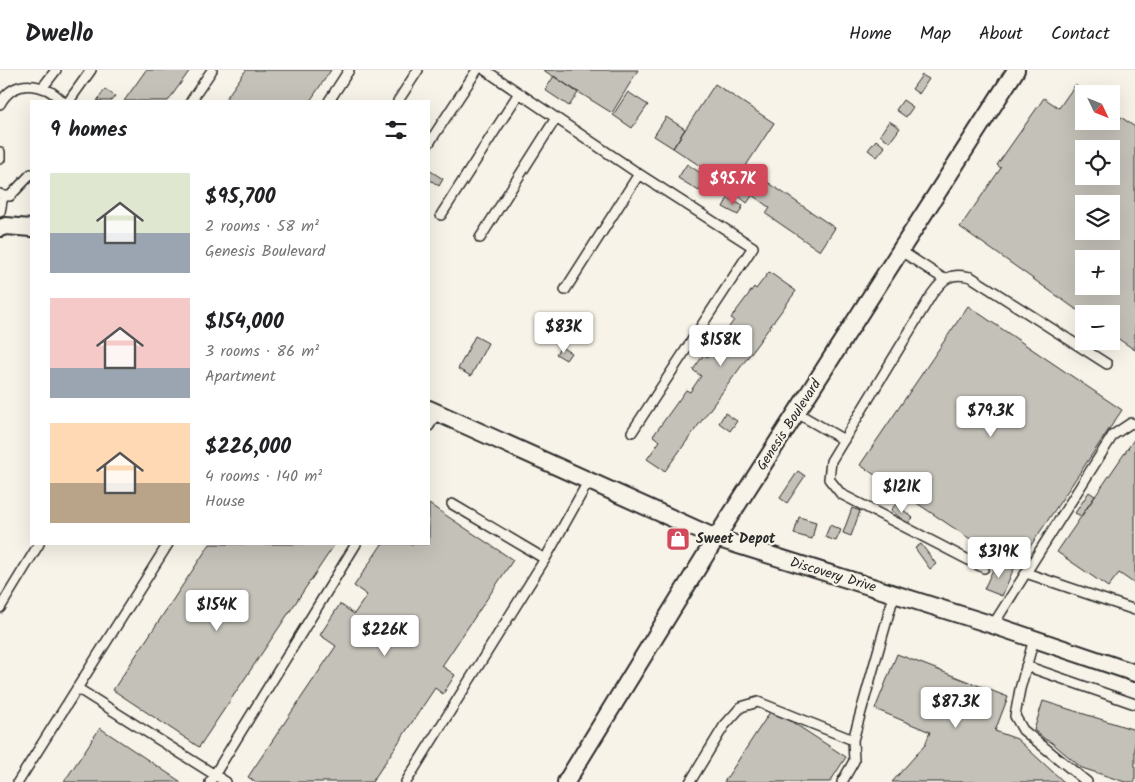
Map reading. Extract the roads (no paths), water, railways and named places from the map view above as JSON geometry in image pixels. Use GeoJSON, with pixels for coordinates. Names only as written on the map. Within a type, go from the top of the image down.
{"type":"FeatureCollection","features":[{"type":"Feature","properties":{"kind":"street","name":"Genesis Boulevard"},"geometry":{"type":"LineString","coordinates":[[566,782],[716,538],[1016,70]]}},
{"type":"Feature","properties":{"kind":"street"},"geometry":{"type":"LineString","coordinates":[[0,228],[6,226],[30,228]]}},
{"type":"Feature","properties":{"kind":"street","name":"Discovery Drive"},"geometry":{"type":"LineString","coordinates":[[431,416],[716,538],[993,625],[1135,673]]}},
{"type":"Feature","properties":{"kind":"lane"},"geometry":{"type":"LineString","coordinates":[[43,87],[56,70]]}},
{"type":"Feature","properties":{"kind":"lane"},"geometry":{"type":"LineString","coordinates":[[70,100],[91,70]]}},
{"type":"Feature","properties":{"kind":"lane"},"geometry":{"type":"LineString","coordinates":[[192,100],[212,70]]}},
{"type":"Feature","properties":{"kind":"lane"},"geometry":{"type":"LineString","coordinates":[[330,100],[349,70]]}},
{"type":"Feature","properties":{"kind":"lane"},"geometry":{"type":"LineString","coordinates":[[399,100],[418,70]]}},
{"type":"Feature","properties":{"kind":"lane"},"geometry":{"type":"LineString","coordinates":[[430,141],[477,70]]}},
{"type":"Feature","properties":{"kind":"lane"},"geometry":{"type":"LineString","coordinates":[[485,70],[639,174],[753,247],[632,432]]}},
{"type":"Feature","properties":{"kind":"lane"},"geometry":{"type":"LineString","coordinates":[[0,104],[10,93],[20,87],[31,85],[43,87],[54,92],[61,100]]}},
{"type":"Feature","properties":{"kind":"lane"},"geometry":{"type":"LineString","coordinates":[[441,214],[519,92]]}},
{"type":"Feature","properties":{"kind":"lane"},"geometry":{"type":"LineString","coordinates":[[480,238],[556,118]]}},
{"type":"Feature","properties":{"kind":"lane"},"geometry":{"type":"LineString","coordinates":[[0,152],[0,159]]}},
{"type":"Feature","properties":{"kind":"lane"},"geometry":{"type":"LineString","coordinates":[[564,290],[639,174]]}},
{"type":"Feature","properties":{"kind":"lane"},"geometry":{"type":"LineString","coordinates":[[0,212],[2,195],[10,196],[30,175]]}},
{"type":"Feature","properties":{"kind":"lane"},"geometry":{"type":"LineString","coordinates":[[901,251],[944,279]]}},
{"type":"Feature","properties":{"kind":"lane"},"geometry":{"type":"LineString","coordinates":[[984,568],[841,494],[829,479],[832,461],[932,294],[944,279],[961,275],[971,277],[1107,364]]}},
{"type":"Feature","properties":{"kind":"lane"},"geometry":{"type":"LineString","coordinates":[[797,413],[844,440]]}},
{"type":"Feature","properties":{"kind":"lane"},"geometry":{"type":"LineString","coordinates":[[993,625],[1113,435],[1131,423],[1135,424]]}},
{"type":"Feature","properties":{"kind":"lane"},"geometry":{"type":"LineString","coordinates":[[406,782],[545,559],[588,482]]}},
{"type":"Feature","properties":{"kind":"lane"},"geometry":{"type":"LineString","coordinates":[[452,504],[545,559]]}},
{"type":"Feature","properties":{"kind":"lane"},"geometry":{"type":"LineString","coordinates":[[0,608],[38,545]]}},
{"type":"Feature","properties":{"kind":"lane"},"geometry":{"type":"LineString","coordinates":[[18,782],[167,545]]}},
{"type":"Feature","properties":{"kind":"lane"},"geometry":{"type":"LineString","coordinates":[[213,778],[355,545]]}},
{"type":"Feature","properties":{"kind":"lane"},"geometry":{"type":"LineString","coordinates":[[1026,573],[1135,610]]}},
{"type":"Feature","properties":{"kind":"lane"},"geometry":{"type":"LineString","coordinates":[[842,782],[854,761],[853,740],[894,595]]}},
{"type":"Feature","properties":{"kind":"lane"},"geometry":{"type":"LineString","coordinates":[[1034,639],[1015,716],[1023,730],[1087,782]]}},
{"type":"Feature","properties":{"kind":"lane"},"geometry":{"type":"LineString","coordinates":[[1026,666],[1135,704]]}},
{"type":"Feature","properties":{"kind":"lane"},"geometry":{"type":"LineString","coordinates":[[77,688],[213,778],[226,782]]}},
{"type":"Feature","properties":{"kind":"lane"},"geometry":{"type":"LineString","coordinates":[[690,782],[724,726],[741,707],[758,702],[853,740]]}},
{"type":"Feature","properties":{"kind":"place","name":"Sweet Depot"},"geometry":{"type":"Point","coordinates":[678,539]}}]}
